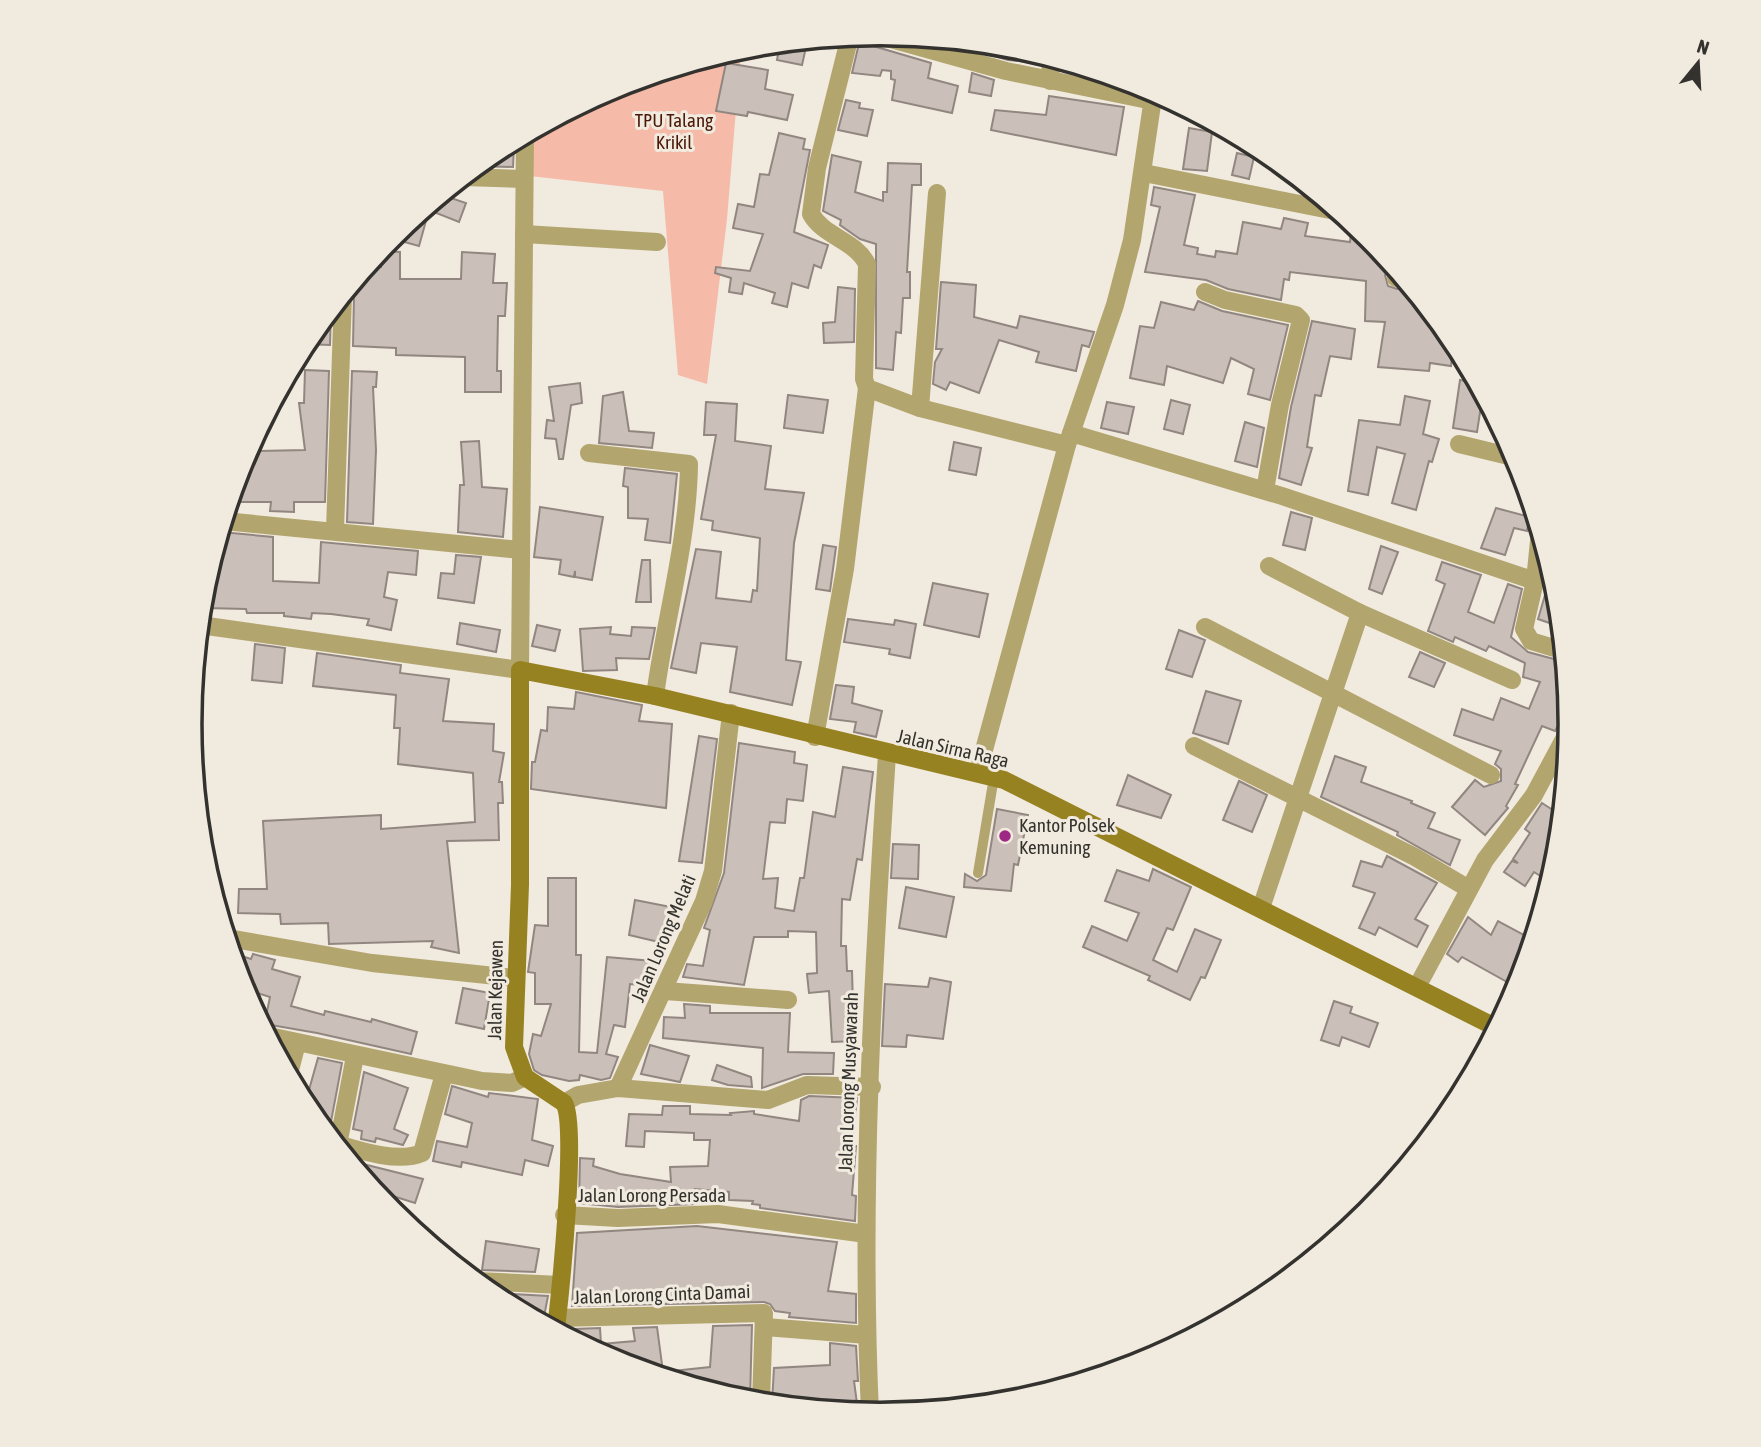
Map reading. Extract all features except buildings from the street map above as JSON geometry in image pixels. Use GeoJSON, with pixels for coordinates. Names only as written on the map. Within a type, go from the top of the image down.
{"type":"FeatureCollection","features":[{"type":"Feature","properties":{"kind":"street"},"geometry":{"type":"LineString","coordinates":[[815,737],[845,569],[867,388],[864,379],[867,264],[852,245],[818,223],[811,214],[811,204],[848,47]]}},
{"type":"Feature","properties":{"kind":"street"},"geometry":{"type":"LineString","coordinates":[[922,47],[1050,81],[1127,92]]}},
{"type":"Feature","properties":{"kind":"street"},"geometry":{"type":"LineString","coordinates":[[1050,81],[1051,68]]}},
{"type":"Feature","properties":{"kind":"street"},"geometry":{"type":"LineString","coordinates":[[986,774],[1069,439],[1115,305],[1132,240],[1153,103]]}},
{"type":"Feature","properties":{"kind":"street"},"geometry":{"type":"LineString","coordinates":[[210,626],[520,670],[525,147]]}},
{"type":"Feature","properties":{"kind":"street"},"geometry":{"type":"LineString","coordinates":[[1144,173],[1321,208]]}},
{"type":"Feature","properties":{"kind":"street"},"geometry":{"type":"LineString","coordinates":[[480,178],[524,179]]}},
{"type":"Feature","properties":{"kind":"street"},"geometry":{"type":"LineString","coordinates":[[920,408],[937,193]]}},
{"type":"Feature","properties":{"kind":"street"},"geometry":{"type":"LineString","coordinates":[[524,234],[657,242]]}},
{"type":"Feature","properties":{"kind":"street"},"geometry":{"type":"LineString","coordinates":[[1205,292],[1225,300],[1296,315],[1301,320],[1280,405],[1265,490]]}},
{"type":"Feature","properties":{"kind":"street"},"geometry":{"type":"LineString","coordinates":[[335,530],[342,312]]}},
{"type":"Feature","properties":{"kind":"street"},"geometry":{"type":"LineString","coordinates":[[867,388],[920,408],[1069,439],[1265,490],[1535,581]]}},
{"type":"Feature","properties":{"kind":"street"},"geometry":{"type":"LineString","coordinates":[[1458,444],[1503,455]]}},
{"type":"Feature","properties":{"kind":"street"},"geometry":{"type":"LineString","coordinates":[[589,453],[690,466],[677,570],[663,637],[655,696]]}},
{"type":"Feature","properties":{"kind":"street"},"geometry":{"type":"LineString","coordinates":[[233,522],[521,550]]}},
{"type":"Feature","properties":{"kind":"street"},"geometry":{"type":"LineString","coordinates":[[1537,558],[1524,629],[1527,638],[1554,648]]}},
{"type":"Feature","properties":{"kind":"street"},"geometry":{"type":"LineString","coordinates":[[1269,566],[1360,613],[1511,680]]}},
{"type":"Feature","properties":{"kind":"street"},"geometry":{"type":"LineString","coordinates":[[1261,908],[1360,613]]}},
{"type":"Feature","properties":{"kind":"street"},"geometry":{"type":"LineString","coordinates":[[1205,627],[1491,775]]}},
{"type":"Feature","properties":{"kind":"street","name":"Jalan Sirna Raga"},"geometry":{"type":"LineString","coordinates":[[520,670],[655,696],[887,754],[986,774],[1024,788],[1489,1024]]}},
{"type":"Feature","properties":{"kind":"street","name":"Jalan Kejawen"},"geometry":{"type":"LineString","coordinates":[[520,670],[520,885],[514,1047],[525,1077]]}},
{"type":"Feature","properties":{"kind":"street","name":"Jalan Lorong Melati"},"geometry":{"type":"LineString","coordinates":[[618,1088],[704,901],[713,871],[731,713]]}},
{"type":"Feature","properties":{"kind":"street"},"geometry":{"type":"LineString","coordinates":[[1194,746],[1415,857],[1469,889]]}},
{"type":"Feature","properties":{"kind":"street"},"geometry":{"type":"LineString","coordinates":[[1417,987],[1485,860],[1534,794],[1558,750]]}},
{"type":"Feature","properties":{"kind":"street","name":"Jalan Lorong Musyawarah"},"geometry":{"type":"LineString","coordinates":[[870,1402],[866,1234],[872,1087],[871,1012],[887,754]]}},
{"type":"Feature","properties":{"kind":"street"},"geometry":{"type":"LineString","coordinates":[[238,940],[372,963],[515,978]]}},
{"type":"Feature","properties":{"kind":"street"},"geometry":{"type":"LineString","coordinates":[[665,990],[788,1000]]}},
{"type":"Feature","properties":{"kind":"street"},"geometry":{"type":"LineString","coordinates":[[281,1040],[443,1074],[499,1083],[520,1082],[525,1077],[564,1103],[570,1126],[556,1319]]}},
{"type":"Feature","properties":{"kind":"street"},"geometry":{"type":"LineString","coordinates":[[292,1061],[297,1043]]}},
{"type":"Feature","properties":{"kind":"street"},"geometry":{"type":"LineString","coordinates":[[340,1132],[355,1056]]}},
{"type":"Feature","properties":{"kind":"street"},"geometry":{"type":"LineString","coordinates":[[353,1148],[412,1156],[422,1153],[443,1074]]}},
{"type":"Feature","properties":{"kind":"street"},"geometry":{"type":"LineString","coordinates":[[564,1103],[583,1093],[618,1088],[768,1100],[807,1085],[872,1087]]}},
{"type":"Feature","properties":{"kind":"street","name":"Jalan Lorong Persada"},"geometry":{"type":"LineString","coordinates":[[564,1215],[618,1218],[718,1214],[866,1234]]}},
{"type":"Feature","properties":{"kind":"street"},"geometry":{"type":"LineString","coordinates":[[497,1282],[560,1285]]}},
{"type":"Feature","properties":{"kind":"street","name":"Jalan Lorong Cinta Damai"},"geometry":{"type":"LineString","coordinates":[[565,1323],[759,1312],[765,1317],[765,1327]]}},
{"type":"Feature","properties":{"kind":"street"},"geometry":{"type":"LineString","coordinates":[[762,1390],[765,1327],[867,1335]]}},
{"type":"Feature","properties":{"kind":"lane"},"geometry":{"type":"LineString","coordinates":[[978,873],[986,774]]}},
{"type":"Feature","properties":{"kind":"green space","name":"TPU Talang Krikil"},"geometry":{"type":"Polygon","coordinates":[[[740,61],[727,219],[707,384],[678,375],[663,191],[530,176],[534,141],[541,136],[581,115],[663,81],[740,61]]]}},
{"type":"Feature","properties":{"kind":"place","name":"Kantor Polsek Kemuning"},"geometry":{"type":"Point","coordinates":[1005,836]}}]}
